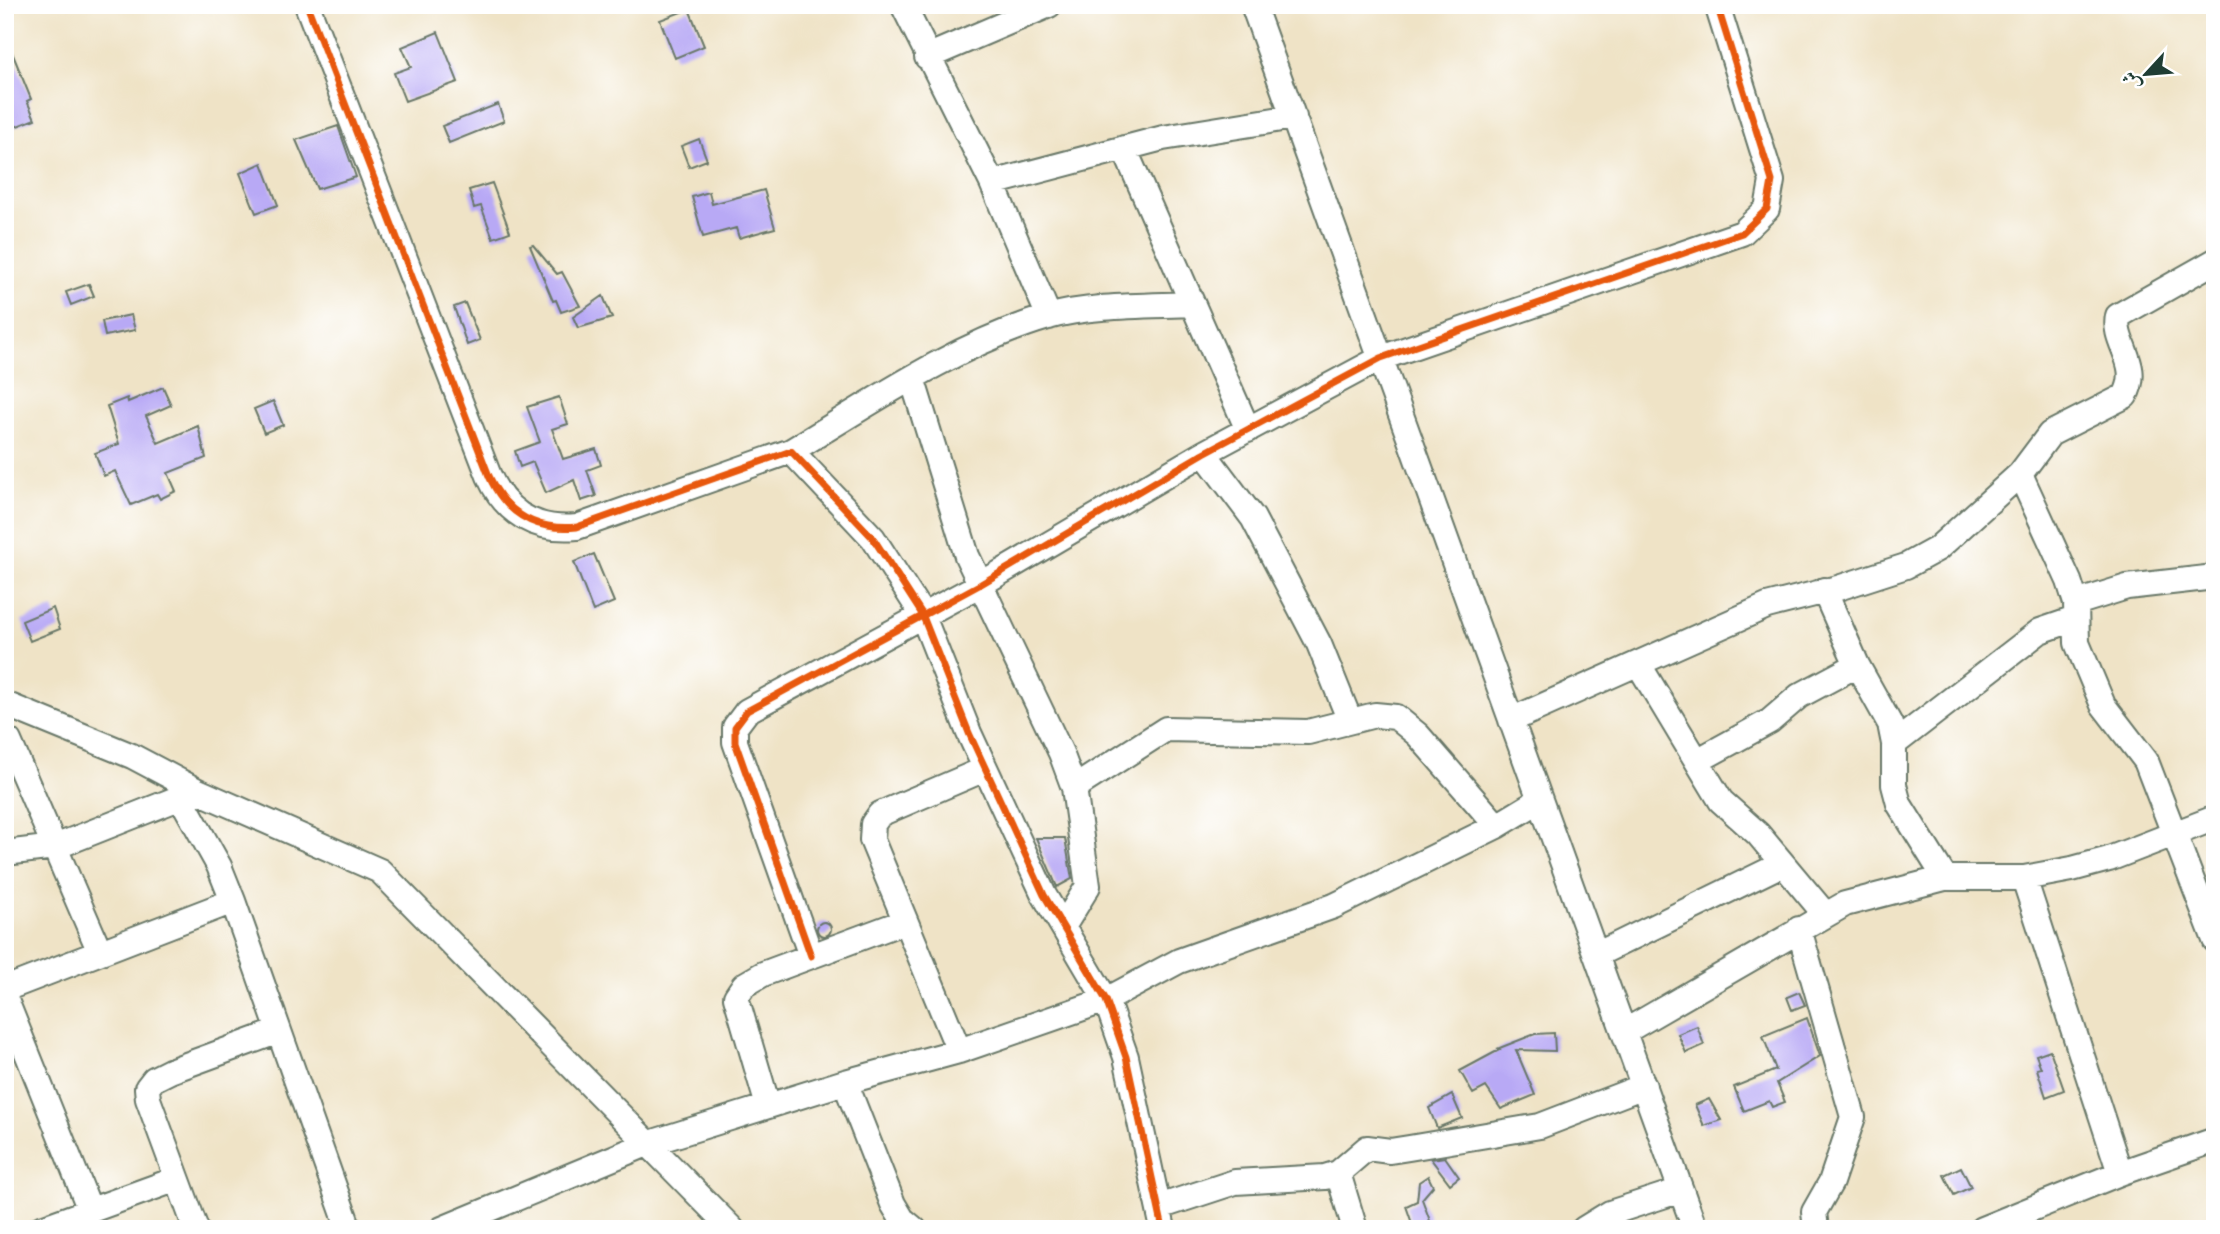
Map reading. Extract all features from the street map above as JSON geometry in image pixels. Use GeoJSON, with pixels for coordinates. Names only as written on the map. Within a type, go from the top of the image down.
{"type":"FeatureCollection","features":[{"type":"Feature","properties":{"kind":"street"},"geometry":{"type":"LineString","coordinates":[[307,5],[489,476],[511,509],[531,522],[545,527],[577,527],[791,451],[912,378],[1049,317],[1137,306],[1192,304]]}},
{"type":"Feature","properties":{"kind":"street"},"geometry":{"type":"LineString","coordinates":[[903,5],[992,183],[1049,317]]}},
{"type":"Feature","properties":{"kind":"street"},"geometry":{"type":"LineString","coordinates":[[927,57],[1049,5]]}},
{"type":"Feature","properties":{"kind":"street"},"geometry":{"type":"LineString","coordinates":[[1254,5],[1695,1229]]}},
{"type":"Feature","properties":{"kind":"street"},"geometry":{"type":"LineString","coordinates":[[811,956],[735,742],[735,727],[747,711],[981,584],[1204,453],[1381,358],[1742,233],[1768,209],[1772,181],[1717,5]]}},
{"type":"Feature","properties":{"kind":"street"},"geometry":{"type":"LineString","coordinates":[[992,183],[1163,138],[1294,117]]}},
{"type":"Feature","properties":{"kind":"street"},"geometry":{"type":"LineString","coordinates":[[1124,148],[1248,430]]}},
{"type":"Feature","properties":{"kind":"street"},"geometry":{"type":"LineString","coordinates":[[1511,719],[1639,665],[1767,606],[1906,566],[1937,549],[2020,474],[2050,434],[2125,396],[2130,386],[2131,374],[2118,326],[2118,316],[2215,261]]}},
{"type":"Feature","properties":{"kind":"street"},"geometry":{"type":"LineString","coordinates":[[912,378],[967,556],[1061,752],[1074,788],[1088,886],[1063,926]]}},
{"type":"Feature","properties":{"kind":"street"},"geometry":{"type":"LineString","coordinates":[[791,451],[873,538],[922,614],[985,769],[1044,895],[1107,1000],[1126,1057],[1161,1218],[1235,1182],[1325,1177],[1338,1173],[1367,1148],[1399,1150],[1540,1126],[1644,1086]]}},
{"type":"Feature","properties":{"kind":"street"},"geometry":{"type":"LineString","coordinates":[[1204,453],[1253,518],[1319,644],[1350,721]]}},
{"type":"Feature","properties":{"kind":"street"},"geometry":{"type":"LineString","coordinates":[[2020,474],[2069,581],[2076,611],[2077,643],[2099,697],[2146,761],[2215,940]]}},
{"type":"Feature","properties":{"kind":"street"},"geometry":{"type":"LineString","coordinates":[[1894,744],[2040,631],[2076,611],[2127,587],[2215,578]]}},
{"type":"Feature","properties":{"kind":"street"},"geometry":{"type":"LineString","coordinates":[[1824,590],[1857,665],[1880,701],[1890,724],[1894,744],[1894,785],[1899,804],[1945,878]]}},
{"type":"Feature","properties":{"kind":"street"},"geometry":{"type":"LineString","coordinates":[[1639,665],[1721,801],[1758,834],[1824,913]]}},
{"type":"Feature","properties":{"kind":"street"},"geometry":{"type":"LineString","coordinates":[[1696,761],[1770,720],[1799,696],[1857,665]]}},
{"type":"Feature","properties":{"kind":"street"},"geometry":{"type":"LineString","coordinates":[[5,704],[132,756],[190,794],[380,871],[733,1229]]}},
{"type":"Feature","properties":{"kind":"street"},"geometry":{"type":"LineString","coordinates":[[1074,788],[1166,729],[1308,732],[1375,715],[1396,717],[1418,735],[1497,826]]}},
{"type":"Feature","properties":{"kind":"street"},"geometry":{"type":"LineString","coordinates":[[55,724],[7,742],[100,952]]}},
{"type":"Feature","properties":{"kind":"street"},"geometry":{"type":"LineString","coordinates":[[959,1051],[903,922],[872,840],[873,824],[880,814],[985,769]]}},
{"type":"Feature","properties":{"kind":"street"},"geometry":{"type":"LineString","coordinates":[[5,853],[55,847],[190,794]]}},
{"type":"Feature","properties":{"kind":"street"},"geometry":{"type":"LineString","coordinates":[[190,794],[233,901],[349,1229]]}},
{"type":"Feature","properties":{"kind":"street"},"geometry":{"type":"LineString","coordinates":[[442,1229],[484,1221],[647,1144],[845,1082],[959,1051],[1107,1000],[1179,961],[1334,906],[1497,826],[1540,800]]}},
{"type":"Feature","properties":{"kind":"street"},"geometry":{"type":"LineString","coordinates":[[1624,1032],[1824,913],[1845,904],[1945,878],[2024,878],[2109,859],[2215,818]]}},
{"type":"Feature","properties":{"kind":"street"},"geometry":{"type":"LineString","coordinates":[[1596,954],[1782,864]]}},
{"type":"Feature","properties":{"kind":"street"},"geometry":{"type":"LineString","coordinates":[[2024,878],[2120,1173]]}},
{"type":"Feature","properties":{"kind":"street"},"geometry":{"type":"LineString","coordinates":[[5,989],[233,901]]}},
{"type":"Feature","properties":{"kind":"street"},"geometry":{"type":"LineString","coordinates":[[768,1106],[736,997],[744,985],[763,974],[903,922]]}},
{"type":"Feature","properties":{"kind":"street"},"geometry":{"type":"LineString","coordinates":[[1799,929],[1853,1117],[1831,1182],[1814,1212],[1816,1229]]}},
{"type":"Feature","properties":{"kind":"street"},"geometry":{"type":"LineString","coordinates":[[5,998],[90,1210]]}},
{"type":"Feature","properties":{"kind":"street"},"geometry":{"type":"LineString","coordinates":[[196,1229],[148,1099],[147,1088],[154,1079],[170,1071],[279,1031]]}},
{"type":"Feature","properties":{"kind":"street"},"geometry":{"type":"LineString","coordinates":[[845,1082],[893,1204],[902,1219],[914,1229]]}},
{"type":"Feature","properties":{"kind":"street"},"geometry":{"type":"LineString","coordinates":[[1982,1229],[2120,1173],[2215,1140]]}},
{"type":"Feature","properties":{"kind":"street"},"geometry":{"type":"LineString","coordinates":[[1338,1173],[1355,1229]]}},
{"type":"Feature","properties":{"kind":"street"},"geometry":{"type":"LineString","coordinates":[[39,1229],[177,1179]]}},
{"type":"Feature","properties":{"kind":"street"},"geometry":{"type":"LineString","coordinates":[[1584,1229],[1610,1213],[1681,1190]]}},
{"type":"Feature","properties":{"kind":"building"},"geometry":{"type":"Polygon","coordinates":[[[689,9],[704,46],[675,58],[660,20],[689,9]]]}},
{"type":"Feature","properties":{"kind":"building"},"geometry":{"type":"Polygon","coordinates":[[[438,32],[458,82],[405,101],[394,73],[411,67],[402,47],[438,32]]]}},
{"type":"Feature","properties":{"kind":"building"},"geometry":{"type":"Polygon","coordinates":[[[5,35],[31,99],[27,101],[35,119],[5,131],[5,35]]]}},
{"type":"Feature","properties":{"kind":"building"},"geometry":{"type":"Polygon","coordinates":[[[498,104],[504,121],[449,143],[442,126],[498,104]]]}},
{"type":"Feature","properties":{"kind":"building"},"geometry":{"type":"Polygon","coordinates":[[[338,126],[356,177],[317,189],[296,140],[338,126]]]}},
{"type":"Feature","properties":{"kind":"building"},"geometry":{"type":"Polygon","coordinates":[[[699,139],[707,160],[689,167],[681,146],[699,139]]]}},
{"type":"Feature","properties":{"kind":"building"},"geometry":{"type":"Polygon","coordinates":[[[262,163],[278,205],[256,213],[240,173],[262,163]]]}},
{"type":"Feature","properties":{"kind":"building"},"geometry":{"type":"Polygon","coordinates":[[[492,183],[510,232],[493,238],[481,206],[474,208],[469,190],[492,183]]]}},
{"type":"Feature","properties":{"kind":"building"},"geometry":{"type":"Polygon","coordinates":[[[764,190],[775,228],[739,238],[736,228],[703,237],[692,197],[709,192],[712,204],[764,190]]]}},
{"type":"Feature","properties":{"kind":"building"},"geometry":{"type":"Polygon","coordinates":[[[533,245],[557,274],[562,272],[580,306],[561,312],[556,300],[553,301],[530,246],[533,245]]]}},
{"type":"Feature","properties":{"kind":"building"},"geometry":{"type":"Polygon","coordinates":[[[89,284],[94,296],[71,305],[66,292],[89,284]]]}},
{"type":"Feature","properties":{"kind":"building"},"geometry":{"type":"Polygon","coordinates":[[[603,296],[612,318],[578,328],[573,317],[603,296]]]}},
{"type":"Feature","properties":{"kind":"building"},"geometry":{"type":"Polygon","coordinates":[[[465,303],[480,340],[467,345],[454,307],[465,303]]]}},
{"type":"Feature","properties":{"kind":"building"},"geometry":{"type":"Polygon","coordinates":[[[131,315],[135,330],[105,336],[102,321],[131,315]]]}},
{"type":"Feature","properties":{"kind":"building"},"geometry":{"type":"Polygon","coordinates":[[[163,387],[171,405],[146,416],[158,443],[198,426],[206,458],[168,473],[176,491],[160,499],[157,494],[131,505],[115,471],[104,476],[95,453],[119,444],[107,406],[127,398],[128,402],[163,387]]]}},
{"type":"Feature","properties":{"kind":"building"},"geometry":{"type":"Polygon","coordinates":[[[559,397],[568,424],[552,429],[563,459],[596,449],[601,465],[587,470],[596,496],[581,501],[574,480],[546,493],[533,462],[520,467],[515,451],[540,442],[527,407],[559,397]]]}},
{"type":"Feature","properties":{"kind":"building"},"geometry":{"type":"Polygon","coordinates":[[[273,401],[283,425],[264,433],[254,409],[273,401]]]}},
{"type":"Feature","properties":{"kind":"building"},"geometry":{"type":"Polygon","coordinates":[[[594,554],[614,602],[593,611],[574,562],[594,554]]]}},
{"type":"Feature","properties":{"kind":"building"},"geometry":{"type":"Polygon","coordinates":[[[53,608],[60,629],[30,641],[22,621],[53,608]]]}},
{"type":"Feature","properties":{"kind":"building"},"geometry":{"type":"Polygon","coordinates":[[[1036,838],[1065,838],[1072,879],[1057,887],[1036,838]]]}},
{"type":"Feature","properties":{"kind":"building"},"geometry":{"type":"Polygon","coordinates":[[[824,922],[829,924],[829,934],[824,936],[819,934],[817,929],[819,924],[824,922]]]}},
{"type":"Feature","properties":{"kind":"building"},"geometry":{"type":"Polygon","coordinates":[[[1799,992],[1805,1005],[1792,1010],[1787,997],[1799,992]]]}},
{"type":"Feature","properties":{"kind":"building"},"geometry":{"type":"Polygon","coordinates":[[[1807,1018],[1820,1056],[1777,1083],[1785,1102],[1772,1107],[1769,1101],[1744,1111],[1734,1087],[1776,1070],[1763,1036],[1807,1018]]]}},
{"type":"Feature","properties":{"kind":"building"},"geometry":{"type":"Polygon","coordinates":[[[1697,1026],[1704,1045],[1686,1053],[1678,1034],[1697,1026]]]}},
{"type":"Feature","properties":{"kind":"building"},"geometry":{"type":"Polygon","coordinates":[[[1554,1033],[1555,1051],[1516,1050],[1535,1095],[1501,1109],[1486,1087],[1473,1094],[1460,1071],[1501,1049],[1497,1049],[1535,1034],[1554,1033]]]}},
{"type":"Feature","properties":{"kind":"building"},"geometry":{"type":"Polygon","coordinates":[[[2050,1050],[2064,1090],[2046,1097],[2037,1069],[2041,1068],[2036,1055],[2050,1050]]]}},
{"type":"Feature","properties":{"kind":"building"},"geometry":{"type":"Polygon","coordinates":[[[1452,1095],[1462,1118],[1437,1128],[1429,1108],[1452,1095]]]}},
{"type":"Feature","properties":{"kind":"building"},"geometry":{"type":"Polygon","coordinates":[[[1709,1099],[1721,1120],[1704,1126],[1695,1105],[1709,1099]]]}},
{"type":"Feature","properties":{"kind":"building"},"geometry":{"type":"Polygon","coordinates":[[[1445,1157],[1459,1177],[1450,1184],[1431,1159],[1445,1157]]]}},
{"type":"Feature","properties":{"kind":"building"},"geometry":{"type":"Polygon","coordinates":[[[1961,1167],[1971,1187],[1954,1195],[1944,1175],[1961,1167]]]}},
{"type":"Feature","properties":{"kind":"building"},"geometry":{"type":"Polygon","coordinates":[[[1428,1176],[1433,1186],[1422,1199],[1433,1229],[1414,1229],[1406,1206],[1417,1201],[1419,1182],[1428,1176]]]}},
{"type":"Feature","properties":{"kind":"cycle path"},"geometry":{"type":"LineString","coordinates":[[307,5],[489,476],[504,501],[536,523],[562,528],[577,527],[791,451],[873,538],[922,614],[969,733],[1044,895],[1106,1000],[1126,1057],[1163,1229]]}},
{"type":"Feature","properties":{"kind":"cycle path"},"geometry":{"type":"LineString","coordinates":[[811,956],[735,742],[735,727],[747,711],[981,584],[1204,453],[1381,358],[1742,233],[1767,209],[1772,181],[1717,5]]}}]}
